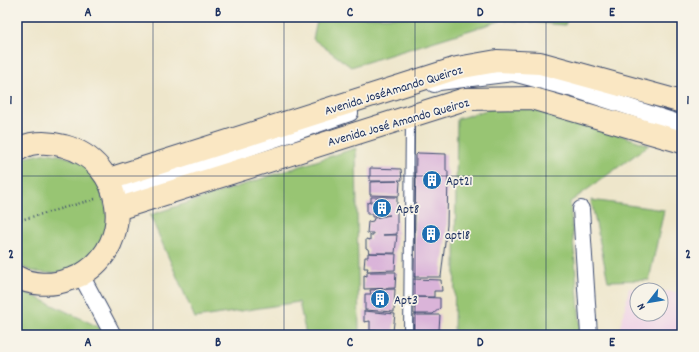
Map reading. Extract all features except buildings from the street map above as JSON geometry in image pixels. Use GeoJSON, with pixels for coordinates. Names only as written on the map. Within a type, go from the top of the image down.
{"type":"FeatureCollection","features":[{"type":"Feature","properties":{"kind":"main road","name":"Avenida JoséAmando Queiroz"},"geometry":{"type":"LineString","coordinates":[[114,194],[457,68],[497,60],[540,63],[682,102]]}},
{"type":"Feature","properties":{"kind":"main road","name":"Avenida José Amando Queiroz"},"geometry":{"type":"LineString","coordinates":[[114,194],[410,116],[465,99],[531,98],[682,142]]}},
{"type":"Feature","properties":{"kind":"main road"},"geometry":{"type":"LineString","coordinates":[[17,150],[31,144],[54,143],[76,149],[95,161],[114,194],[116,229],[109,248],[97,263],[81,275],[61,282],[40,284],[17,277]]}},
{"type":"Feature","properties":{"kind":"street"},"geometry":{"type":"LineString","coordinates":[[114,194],[439,82],[514,73],[573,89],[682,124]]}},
{"type":"Feature","properties":{"kind":"street"},"geometry":{"type":"LineString","coordinates":[[581,209],[589,335]]}},
{"type":"Feature","properties":{"kind":"street"},"geometry":{"type":"LineString","coordinates":[[81,275],[113,335]]}},
{"type":"Feature","properties":{"kind":"lane"},"geometry":{"type":"LineString","coordinates":[[408,335],[410,116]]}},
{"type":"Feature","properties":{"kind":"path"},"geometry":{"type":"LineString","coordinates":[[17,221],[114,194]]}},
{"type":"Feature","properties":{"kind":"shaded area"},"geometry":{"type":"Polygon","coordinates":[[[629,288],[629,322],[669,322],[669,292],[682,293],[682,335],[619,335],[629,288]]]}},
{"type":"Feature","properties":{"kind":"green space"},"geometry":{"type":"Polygon","coordinates":[[[318,17],[568,17],[565,25],[503,20],[351,67],[313,39],[318,17]]]}},
{"type":"Feature","properties":{"kind":"green space"},"geometry":{"type":"Polygon","coordinates":[[[503,105],[551,111],[649,145],[570,202],[581,335],[454,335],[457,119],[503,105]]]}},
{"type":"Feature","properties":{"kind":"green space"},"geometry":{"type":"Polygon","coordinates":[[[356,148],[359,335],[306,335],[299,302],[195,318],[150,215],[356,148]]]}},
{"type":"Feature","properties":{"kind":"green space"},"geometry":{"type":"Polygon","coordinates":[[[47,153],[75,160],[87,167],[99,183],[108,217],[105,233],[98,247],[88,258],[76,266],[62,272],[47,273],[31,271],[17,264],[17,162],[27,157],[47,153]]]}},
{"type":"Feature","properties":{"kind":"green space"},"geometry":{"type":"Polygon","coordinates":[[[591,200],[664,210],[649,280],[608,281],[591,200]]]}},
{"type":"Feature","properties":{"kind":"green space"},"geometry":{"type":"Polygon","coordinates":[[[17,288],[107,331],[101,335],[17,335],[17,288]]]}},
{"type":"Feature","properties":{"kind":"place","name":"Apt21"},"geometry":{"type":"Point","coordinates":[432,180]}},
{"type":"Feature","properties":{"kind":"place","name":"Apt8"},"geometry":{"type":"Point","coordinates":[382,208]}},
{"type":"Feature","properties":{"kind":"place","name":"apt18"},"geometry":{"type":"Point","coordinates":[431,234]}},
{"type":"Feature","properties":{"kind":"place","name":"Apt3"},"geometry":{"type":"Point","coordinates":[380,299]}}]}
